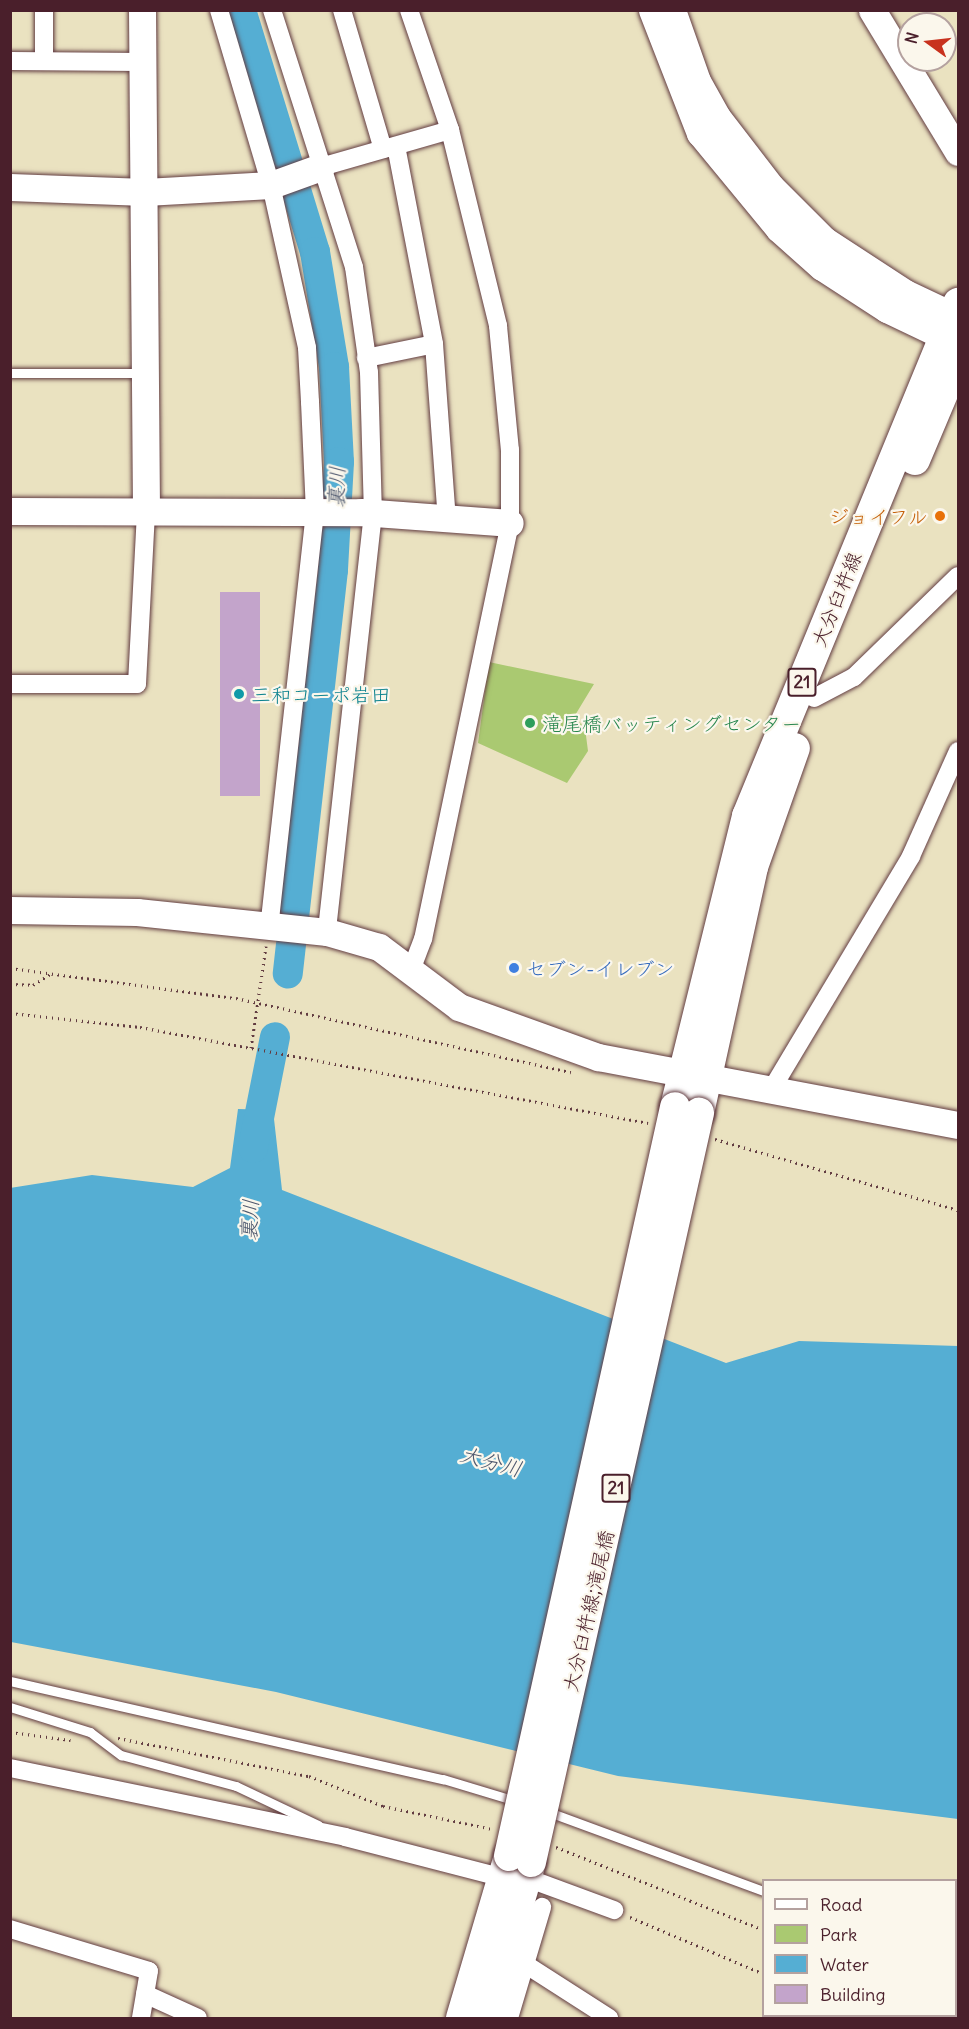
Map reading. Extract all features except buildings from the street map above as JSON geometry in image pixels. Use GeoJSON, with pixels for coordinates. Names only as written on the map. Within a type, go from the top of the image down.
{"type":"FeatureCollection","features":[{"type":"Feature","properties":{"kind":"main road","name":"大分臼杵線"},"geometry":{"type":"LineString","coordinates":[[695,1075],[753,867],[814,698],[955,329]]}},
{"type":"Feature","properties":{"kind":"main road","name":"大分臼杵線"},"geometry":{"type":"LineString","coordinates":[[695,1075],[747,816],[955,329]]}},
{"type":"Feature","properties":{"kind":"main road","name":"21"},"geometry":{"type":"LineString","coordinates":[[683,1120],[695,1075]]}},
{"type":"Feature","properties":{"kind":"main road","name":"大分臼杵線;滝尾橋"},"geometry":{"type":"LineString","coordinates":[[520,1858],[683,1120]]}},
{"type":"Feature","properties":{"kind":"main road","name":"21"},"geometry":{"type":"LineString","coordinates":[[461,2019],[520,1858]]}},
{"type":"Feature","properties":{"kind":"main road","name":"21"},"geometry":{"type":"LineString","coordinates":[[486,2019],[520,1858]]}},
{"type":"Feature","properties":{"kind":"street"},"geometry":{"type":"LineString","coordinates":[[44,10],[44,62]]}},
{"type":"Feature","properties":{"kind":"street"},"geometry":{"type":"LineString","coordinates":[[10,684],[136,684],[146,513],[142,10]]}},
{"type":"Feature","properties":{"kind":"street"},"geometry":{"type":"LineString","coordinates":[[219,10],[274,184],[307,348],[320,512],[294,930]]}},
{"type":"Feature","properties":{"kind":"street"},"geometry":{"type":"LineString","coordinates":[[272,10],[314,170],[354,267],[366,358],[367,513],[294,930]]}},
{"type":"Feature","properties":{"kind":"street"},"geometry":{"type":"LineString","coordinates":[[342,10],[390,147],[434,344],[447,519]]}},
{"type":"Feature","properties":{"kind":"street"},"geometry":{"type":"LineString","coordinates":[[409,10],[450,130],[498,326],[510,450],[510,523],[423,939],[412,967]]}},
{"type":"Feature","properties":{"kind":"street"},"geometry":{"type":"LineString","coordinates":[[652,10],[681,95],[735,181],[822,267],[955,329]]}},
{"type":"Feature","properties":{"kind":"street"},"geometry":{"type":"LineString","coordinates":[[672,10],[697,81],[717,117],[771,187],[824,240],[955,329]]}},
{"type":"Feature","properties":{"kind":"street"},"geometry":{"type":"LineString","coordinates":[[872,10],[958,152]]}},
{"type":"Feature","properties":{"kind":"street"},"geometry":{"type":"LineString","coordinates":[[10,62],[142,62]]}},
{"type":"Feature","properties":{"kind":"street"},"geometry":{"type":"LineString","coordinates":[[10,187],[145,192],[274,184],[450,130]]}},
{"type":"Feature","properties":{"kind":"street"},"geometry":{"type":"LineString","coordinates":[[366,358],[434,344]]}},
{"type":"Feature","properties":{"kind":"street"},"geometry":{"type":"LineString","coordinates":[[10,511],[367,513],[510,523]]}},
{"type":"Feature","properties":{"kind":"street"},"geometry":{"type":"LineString","coordinates":[[814,698],[854,677],[958,576]]}},
{"type":"Feature","properties":{"kind":"street"},"geometry":{"type":"LineString","coordinates":[[770,1092],[911,856],[958,751]]}},
{"type":"Feature","properties":{"kind":"street"},"geometry":{"type":"LineString","coordinates":[[10,910],[137,912],[294,930],[379,947],[412,967],[459,1006],[598,1057],[770,1092],[958,1125]]}},
{"type":"Feature","properties":{"kind":"street"},"geometry":{"type":"LineString","coordinates":[[11,1770],[345,1837],[520,1858],[614,1910]]}},
{"type":"Feature","properties":{"kind":"street"},"geometry":{"type":"LineString","coordinates":[[509,2019],[542,1907]]}},
{"type":"Feature","properties":{"kind":"street"},"geometry":{"type":"LineString","coordinates":[[10,1929],[149,1971],[141,2019]]}},
{"type":"Feature","properties":{"kind":"street"},"geometry":{"type":"LineString","coordinates":[[525,1964],[609,2019]]}},
{"type":"Feature","properties":{"kind":"street"},"geometry":{"type":"LineString","coordinates":[[145,1994],[198,2019]]}},
{"type":"Feature","properties":{"kind":"lane"},"geometry":{"type":"LineString","coordinates":[[10,373],[144,373]]}},
{"type":"Feature","properties":{"kind":"lane"},"geometry":{"type":"LineString","coordinates":[[10,1681],[443,1779],[600,1828],[762,1890]]}},
{"type":"Feature","properties":{"kind":"lane"},"geometry":{"type":"LineString","coordinates":[[10,1707],[90,1732],[122,1755],[236,1786],[345,1837]]}},
{"type":"Feature","properties":{"kind":"path"},"geometry":{"type":"LineString","coordinates":[[251,1048],[260,1002],[294,930]]}},
{"type":"Feature","properties":{"kind":"path"},"geometry":{"type":"LineString","coordinates":[[10,968],[53,972],[260,1002],[574,1072]]}},
{"type":"Feature","properties":{"kind":"path"},"geometry":{"type":"LineString","coordinates":[[10,984],[33,985],[53,972]]}},
{"type":"Feature","properties":{"kind":"path"},"geometry":{"type":"LineString","coordinates":[[10,1013],[140,1027],[287,1055],[683,1120],[958,1210]]}},
{"type":"Feature","properties":{"kind":"path"},"geometry":{"type":"LineString","coordinates":[[10,1732],[102,1742],[122,1737],[309,1776],[520,1858],[762,1929]]}},
{"type":"Feature","properties":{"kind":"path"},"geometry":{"type":"LineString","coordinates":[[614,1910],[762,1973]]}},
{"type":"Feature","properties":{"kind":"green space","name":"滝尾橋バッティングセンター"},"geometry":{"type":"Polygon","coordinates":[[[489,662],[594,684],[574,717],[585,728],[588,751],[567,783],[478,743],[489,662]]]}},
{"type":"Feature","properties":{"kind":"water","name":"大分川"},"geometry":{"type":"Polygon","coordinates":[[[238,1109],[273,1110],[282,1190],[726,1363],[799,1341],[958,1346],[958,1819],[618,1776],[276,1692],[11,1642],[10,1188],[92,1175],[193,1187],[230,1168],[238,1109]]]}},
{"type":"Feature","properties":{"kind":"waterway","name":"裏川"},"geometry":{"type":"LineString","coordinates":[[241,10],[315,252],[334,367],[339,462],[333,570],[288,973]]}},
{"type":"Feature","properties":{"kind":"waterway","name":"裏川"},"geometry":{"type":"LineString","coordinates":[[253,1148],[275,1037]]}},
{"type":"Feature","properties":{"kind":"place","name":"ジョイフル"},"geometry":{"type":"Point","coordinates":[940,516]}},
{"type":"Feature","properties":{"kind":"place","name":"三和コーポ岩田"},"geometry":{"type":"Point","coordinates":[239,694]}},
{"type":"Feature","properties":{"kind":"place","name":"滝尾橋バッティングセンター"},"geometry":{"type":"Point","coordinates":[530,723]}},
{"type":"Feature","properties":{"kind":"place","name":"セブン-イレブン"},"geometry":{"type":"Point","coordinates":[514,968]}}]}
